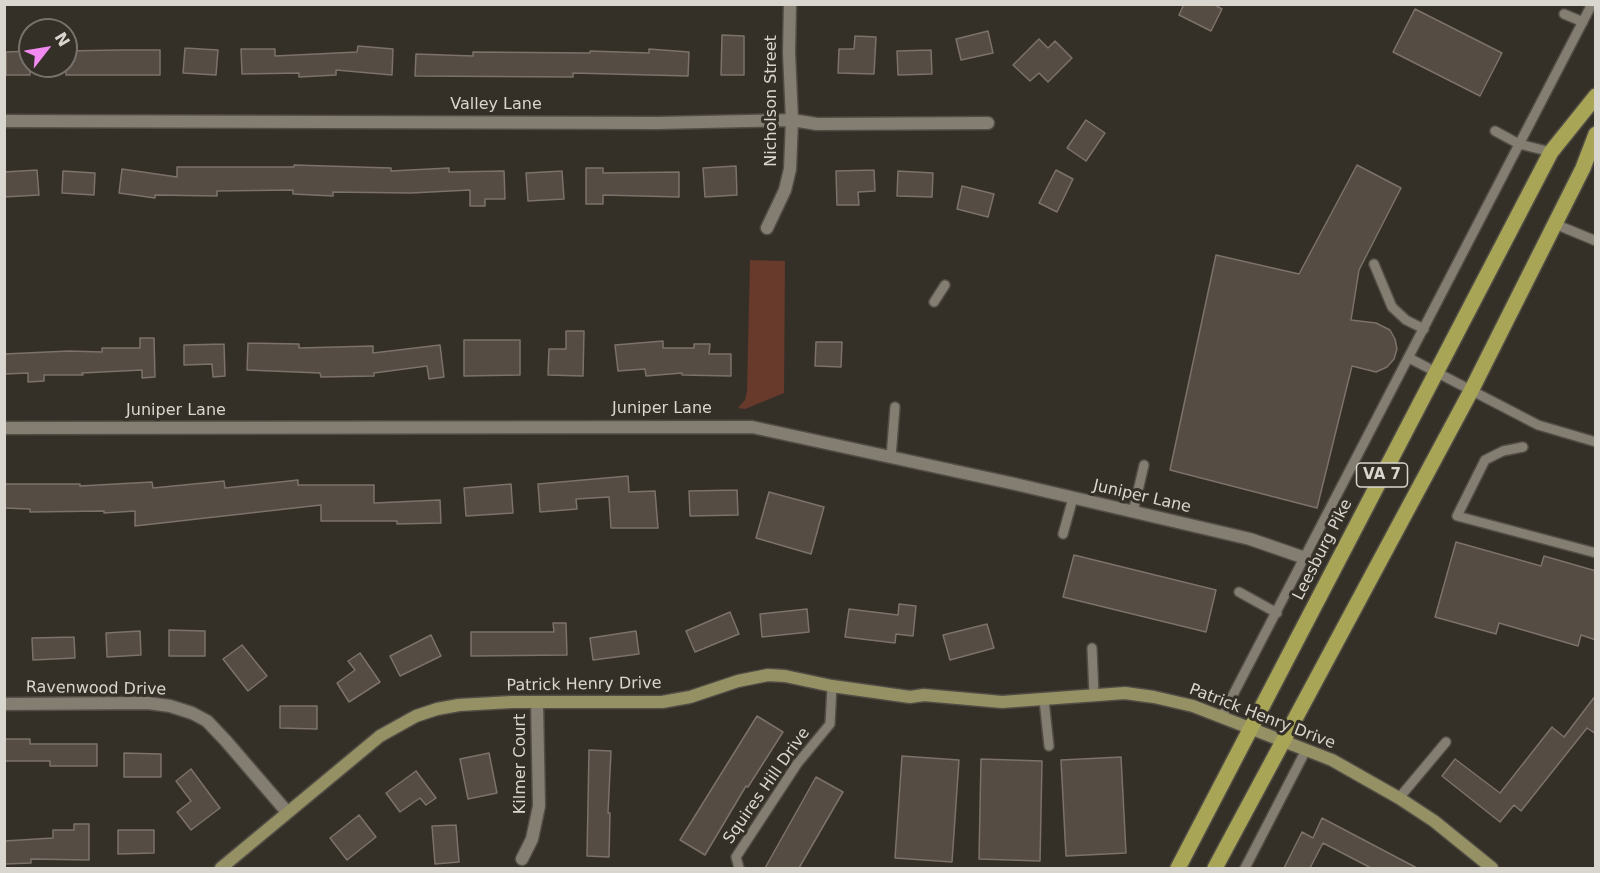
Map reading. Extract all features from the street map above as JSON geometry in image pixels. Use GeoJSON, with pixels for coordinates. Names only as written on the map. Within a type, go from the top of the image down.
{"type":"FeatureCollection","features":[{"type":"Feature","properties":{"kind":"main road","name":"Leesburg Pike"},"geometry":{"type":"LineString","coordinates":[[1178,868],[1551,152],[1596,96]]}},
{"type":"Feature","properties":{"kind":"main road","name":"VA 7"},"geometry":{"type":"LineString","coordinates":[[1215,868],[1471,391],[1583,168],[1596,134]]}},
{"type":"Feature","properties":{"kind":"street","name":"Nicholson Street"},"geometry":{"type":"LineString","coordinates":[[767,228],[785,190],[790,169],[792,120],[789,53],[790,4]]}},
{"type":"Feature","properties":{"kind":"street","name":"Valley Lane"},"geometry":{"type":"LineString","coordinates":[[4,121],[658,123],[792,120],[818,124],[988,123]]}},
{"type":"Feature","properties":{"kind":"street","name":"Juniper Lane"},"geometry":{"type":"LineString","coordinates":[[4,428],[752,427],[1250,539],[1305,558]]}},
{"type":"Feature","properties":{"kind":"street","name":"Patrick Henry Drive"},"geometry":{"type":"LineString","coordinates":[[221,868],[380,736],[416,716],[459,705],[662,702],[690,698],[738,681],[768,675],[910,697],[924,695],[1002,702],[1125,693],[1193,706],[1332,760],[1434,821],[1492,868]]}},
{"type":"Feature","properties":{"kind":"street","name":"Ravenwood Drive"},"geometry":{"type":"LineString","coordinates":[[4,704],[148,703],[170,706],[192,713],[207,721],[287,812]]}},
{"type":"Feature","properties":{"kind":"street","name":"Kilmer Court"},"geometry":{"type":"LineString","coordinates":[[522,859],[532,839],[539,812],[537,703]]}},
{"type":"Feature","properties":{"kind":"lane"},"geometry":{"type":"LineString","coordinates":[[1222,717],[1592,4]]}},
{"type":"Feature","properties":{"kind":"lane"},"geometry":{"type":"LineString","coordinates":[[1564,14],[1583,22]]}},
{"type":"Feature","properties":{"kind":"lane"},"geometry":{"type":"LineString","coordinates":[[1495,131],[1519,144],[1551,152]]}},
{"type":"Feature","properties":{"kind":"lane"},"geometry":{"type":"LineString","coordinates":[[1555,224],[1596,241]]}},
{"type":"Feature","properties":{"kind":"lane"},"geometry":{"type":"LineString","coordinates":[[1374,264],[1392,307],[1406,320],[1424,329]]}},
{"type":"Feature","properties":{"kind":"lane"},"geometry":{"type":"LineString","coordinates":[[934,302],[945,285]]}},
{"type":"Feature","properties":{"kind":"lane"},"geometry":{"type":"LineString","coordinates":[[1409,358],[1538,425],[1596,442]]}},
{"type":"Feature","properties":{"kind":"lane"},"geometry":{"type":"LineString","coordinates":[[891,457],[895,407]]}},
{"type":"Feature","properties":{"kind":"lane"},"geometry":{"type":"LineString","coordinates":[[1522,447],[1503,451],[1485,460],[1457,516],[1596,553]]}},
{"type":"Feature","properties":{"kind":"lane"},"geometry":{"type":"LineString","coordinates":[[1133,512],[1144,465]]}},
{"type":"Feature","properties":{"kind":"lane"},"geometry":{"type":"LineString","coordinates":[[1064,534],[1073,498]]}},
{"type":"Feature","properties":{"kind":"lane"},"geometry":{"type":"LineString","coordinates":[[1239,592],[1277,613]]}},
{"type":"Feature","properties":{"kind":"lane"},"geometry":{"type":"LineString","coordinates":[[1092,648],[1094,695]]}},
{"type":"Feature","properties":{"kind":"lane","name":"Squires Hill Drive"},"geometry":{"type":"LineString","coordinates":[[739,868],[736,857],[797,764],[830,724],[832,686]]}},
{"type":"Feature","properties":{"kind":"lane"},"geometry":{"type":"LineString","coordinates":[[1044,700],[1050,746]]}},
{"type":"Feature","properties":{"kind":"lane"},"geometry":{"type":"LineString","coordinates":[[1399,798],[1446,742]]}},
{"type":"Feature","properties":{"kind":"lane"},"geometry":{"type":"LineString","coordinates":[[1245,868],[1306,750]]}},
{"type":"Feature","properties":{"kind":"shaded area"},"geometry":{"type":"Polygon","coordinates":[[[750,260],[785,261],[784,393],[745,409],[738,408],[745,400],[747,391],[750,260]]]}},
{"type":"Feature","properties":{"kind":"building"},"geometry":{"type":"Polygon","coordinates":[[[1184,4],[1213,4],[1222,9],[1211,31],[1179,15],[1184,4]]]}},
{"type":"Feature","properties":{"kind":"building"},"geometry":{"type":"Polygon","coordinates":[[[1415,9],[1502,53],[1480,96],[1393,52],[1415,9]]]}},
{"type":"Feature","properties":{"kind":"building"},"geometry":{"type":"Polygon","coordinates":[[[988,31],[993,53],[961,60],[956,39],[988,31]]]}},
{"type":"Feature","properties":{"kind":"building"},"geometry":{"type":"Polygon","coordinates":[[[722,35],[744,36],[744,75],[721,75],[722,35]]]}},
{"type":"Feature","properties":{"kind":"building"},"geometry":{"type":"Polygon","coordinates":[[[855,36],[876,37],[874,74],[838,73],[839,49],[854,49],[855,36]]]}},
{"type":"Feature","properties":{"kind":"building"},"geometry":{"type":"Polygon","coordinates":[[[1039,39],[1048,48],[1055,41],[1072,58],[1048,82],[1039,73],[1030,81],[1013,65],[1039,39]]]}},
{"type":"Feature","properties":{"kind":"building"},"geometry":{"type":"Polygon","coordinates":[[[358,46],[393,49],[392,75],[336,70],[336,75],[299,77],[299,73],[242,74],[241,49],[275,49],[275,56],[357,52],[358,46]]]}},
{"type":"Feature","properties":{"kind":"building"},"geometry":{"type":"Polygon","coordinates":[[[185,48],[218,50],[216,75],[183,73],[185,48]]]}},
{"type":"Feature","properties":{"kind":"building"},"geometry":{"type":"Polygon","coordinates":[[[649,49],[689,52],[688,76],[573,73],[573,77],[415,76],[416,54],[473,56],[473,52],[590,53],[590,51],[649,53],[649,49]]]}},
{"type":"Feature","properties":{"kind":"building"},"geometry":{"type":"Polygon","coordinates":[[[160,50],[160,75],[78,75],[78,51],[160,50]]]}},
{"type":"Feature","properties":{"kind":"building"},"geometry":{"type":"Polygon","coordinates":[[[931,50],[932,74],[898,75],[897,51],[931,50]]]}},
{"type":"Feature","properties":{"kind":"building"},"geometry":{"type":"Polygon","coordinates":[[[6,52],[18,52],[18,75],[6,75],[6,52]]]}},
{"type":"Feature","properties":{"kind":"building"},"geometry":{"type":"Polygon","coordinates":[[[1086,120],[1105,133],[1086,161],[1067,148],[1086,120]]]}},
{"type":"Feature","properties":{"kind":"building"},"geometry":{"type":"Polygon","coordinates":[[[294,165],[391,168],[391,171],[449,168],[449,172],[504,171],[505,199],[485,199],[485,206],[470,206],[470,190],[411,193],[333,192],[333,196],[293,194],[293,190],[217,191],[217,196],[155,195],[155,198],[119,193],[122,169],[177,177],[177,167],[294,167],[294,165]]]}},
{"type":"Feature","properties":{"kind":"building"},"geometry":{"type":"Polygon","coordinates":[[[1357,165],[1401,188],[1359,270],[1351,320],[1376,323],[1390,330],[1397,349],[1394,359],[1387,367],[1376,372],[1352,366],[1317,508],[1170,470],[1216,255],[1299,274],[1357,165]]]}},
{"type":"Feature","properties":{"kind":"building"},"geometry":{"type":"Polygon","coordinates":[[[736,166],[737,195],[705,197],[703,168],[736,166]]]}},
{"type":"Feature","properties":{"kind":"building"},"geometry":{"type":"Polygon","coordinates":[[[586,168],[603,168],[603,173],[679,172],[679,197],[603,195],[603,204],[586,204],[586,168]]]}},
{"type":"Feature","properties":{"kind":"building"},"geometry":{"type":"Polygon","coordinates":[[[37,170],[39,195],[4,197],[4,172],[37,170]]]}},
{"type":"Feature","properties":{"kind":"building"},"geometry":{"type":"Polygon","coordinates":[[[874,170],[875,191],[858,192],[859,205],[837,205],[836,171],[874,170]]]}},
{"type":"Feature","properties":{"kind":"building"},"geometry":{"type":"Polygon","coordinates":[[[1056,170],[1073,179],[1057,212],[1039,203],[1056,170]]]}},
{"type":"Feature","properties":{"kind":"building"},"geometry":{"type":"Polygon","coordinates":[[[63,171],[95,173],[94,195],[62,193],[63,171]]]}},
{"type":"Feature","properties":{"kind":"building"},"geometry":{"type":"Polygon","coordinates":[[[562,171],[564,199],[528,201],[526,173],[562,171]]]}},
{"type":"Feature","properties":{"kind":"building"},"geometry":{"type":"Polygon","coordinates":[[[898,171],[933,173],[932,197],[897,196],[898,171]]]}},
{"type":"Feature","properties":{"kind":"building"},"geometry":{"type":"Polygon","coordinates":[[[962,186],[994,194],[988,217],[957,209],[962,186]]]}},
{"type":"Feature","properties":{"kind":"building"},"geometry":{"type":"Polygon","coordinates":[[[566,331],[584,331],[583,376],[548,375],[549,349],[566,349],[566,331]]]}},
{"type":"Feature","properties":{"kind":"building"},"geometry":{"type":"Polygon","coordinates":[[[140,338],[154,338],[155,377],[142,378],[142,370],[82,373],[83,375],[44,375],[44,381],[28,382],[28,373],[4,374],[4,354],[102,352],[102,348],[140,348],[140,338]]]}},
{"type":"Feature","properties":{"kind":"building"},"geometry":{"type":"Polygon","coordinates":[[[464,340],[520,340],[520,375],[464,376],[464,340]]]}},
{"type":"Feature","properties":{"kind":"building"},"geometry":{"type":"Polygon","coordinates":[[[663,341],[663,348],[694,348],[694,344],[710,344],[709,354],[731,354],[731,376],[682,375],[682,373],[646,376],[645,369],[618,371],[615,345],[663,341]]]}},
{"type":"Feature","properties":{"kind":"building"},"geometry":{"type":"Polygon","coordinates":[[[816,342],[842,342],[841,367],[815,366],[816,342]]]}},
{"type":"Feature","properties":{"kind":"building"},"geometry":{"type":"Polygon","coordinates":[[[248,343],[299,344],[299,348],[373,346],[373,353],[440,345],[444,377],[429,379],[427,366],[374,373],[374,376],[321,377],[320,373],[247,370],[248,343]]]}},
{"type":"Feature","properties":{"kind":"building"},"geometry":{"type":"Polygon","coordinates":[[[224,344],[225,376],[213,377],[212,364],[184,365],[184,345],[224,344]]]}},
{"type":"Feature","properties":{"kind":"building"},"geometry":{"type":"Polygon","coordinates":[[[628,476],[629,492],[655,491],[658,528],[611,528],[609,497],[576,499],[577,509],[540,512],[538,484],[628,476]]]}},
{"type":"Feature","properties":{"kind":"building"},"geometry":{"type":"Polygon","coordinates":[[[298,480],[298,485],[374,485],[374,503],[440,500],[441,523],[321,521],[321,505],[135,526],[135,511],[30,512],[30,509],[4,508],[4,484],[80,484],[80,486],[152,482],[153,488],[224,481],[225,488],[298,480]]]}},
{"type":"Feature","properties":{"kind":"building"},"geometry":{"type":"Polygon","coordinates":[[[511,484],[513,513],[466,516],[464,488],[511,484]]]}},
{"type":"Feature","properties":{"kind":"building"},"geometry":{"type":"Polygon","coordinates":[[[737,490],[738,515],[690,516],[689,491],[737,490]]]}},
{"type":"Feature","properties":{"kind":"building"},"geometry":{"type":"Polygon","coordinates":[[[769,492],[824,507],[811,554],[756,538],[769,492]]]}},
{"type":"Feature","properties":{"kind":"building"},"geometry":{"type":"Polygon","coordinates":[[[1456,542],[1541,566],[1544,556],[1596,571],[1596,640],[1581,635],[1578,646],[1499,623],[1496,634],[1435,617],[1456,542]]]}},
{"type":"Feature","properties":{"kind":"building"},"geometry":{"type":"Polygon","coordinates":[[[1074,555],[1216,590],[1206,632],[1063,597],[1074,555]]]}},
{"type":"Feature","properties":{"kind":"building"},"geometry":{"type":"Polygon","coordinates":[[[899,604],[916,606],[913,636],[896,634],[895,643],[845,637],[849,609],[898,615],[899,604]]]}},
{"type":"Feature","properties":{"kind":"building"},"geometry":{"type":"Polygon","coordinates":[[[807,609],[809,632],[762,637],[760,614],[807,609]]]}},
{"type":"Feature","properties":{"kind":"building"},"geometry":{"type":"Polygon","coordinates":[[[730,612],[739,634],[695,652],[686,631],[730,612]]]}},
{"type":"Feature","properties":{"kind":"building"},"geometry":{"type":"Polygon","coordinates":[[[553,623],[566,623],[567,655],[471,656],[471,632],[554,632],[553,623]]]}},
{"type":"Feature","properties":{"kind":"building"},"geometry":{"type":"Polygon","coordinates":[[[987,624],[994,648],[950,660],[943,635],[987,624]]]}},
{"type":"Feature","properties":{"kind":"building"},"geometry":{"type":"Polygon","coordinates":[[[169,630],[205,631],[205,656],[169,656],[169,630]]]}},
{"type":"Feature","properties":{"kind":"building"},"geometry":{"type":"Polygon","coordinates":[[[140,631],[141,655],[107,657],[106,633],[140,631]]]}},
{"type":"Feature","properties":{"kind":"building"},"geometry":{"type":"Polygon","coordinates":[[[636,631],[639,654],[593,660],[590,638],[636,631]]]}},
{"type":"Feature","properties":{"kind":"building"},"geometry":{"type":"Polygon","coordinates":[[[431,635],[441,656],[400,676],[390,656],[431,635]]]}},
{"type":"Feature","properties":{"kind":"building"},"geometry":{"type":"Polygon","coordinates":[[[74,637],[75,658],[33,660],[32,638],[74,637]]]}},
{"type":"Feature","properties":{"kind":"building"},"geometry":{"type":"Polygon","coordinates":[[[242,645],[267,676],[248,691],[223,659],[242,645]]]}},
{"type":"Feature","properties":{"kind":"building"},"geometry":{"type":"Polygon","coordinates":[[[360,653],[380,682],[349,702],[337,683],[355,670],[348,661],[360,653]]]}},
{"type":"Feature","properties":{"kind":"building"},"geometry":{"type":"Polygon","coordinates":[[[1596,695],[1596,734],[1587,728],[1521,811],[1514,805],[1500,822],[1442,776],[1455,759],[1500,793],[1552,727],[1564,737],[1596,695]]]}},
{"type":"Feature","properties":{"kind":"building"},"geometry":{"type":"Polygon","coordinates":[[[280,706],[317,706],[317,729],[280,728],[280,706]]]}},
{"type":"Feature","properties":{"kind":"building"},"geometry":{"type":"Polygon","coordinates":[[[757,716],[783,732],[748,787],[746,786],[705,855],[680,840],[757,716]]]}},
{"type":"Feature","properties":{"kind":"building"},"geometry":{"type":"Polygon","coordinates":[[[4,739],[30,739],[30,744],[97,744],[97,766],[50,766],[50,761],[4,761],[4,739]]]}},
{"type":"Feature","properties":{"kind":"building"},"geometry":{"type":"Polygon","coordinates":[[[589,750],[611,751],[608,813],[610,813],[609,857],[587,856],[589,750]]]}},
{"type":"Feature","properties":{"kind":"building"},"geometry":{"type":"Polygon","coordinates":[[[124,753],[161,754],[161,777],[124,777],[124,753]]]}},
{"type":"Feature","properties":{"kind":"building"},"geometry":{"type":"Polygon","coordinates":[[[489,753],[497,793],[468,799],[460,759],[489,753]]]}},
{"type":"Feature","properties":{"kind":"building"},"geometry":{"type":"Polygon","coordinates":[[[902,756],[959,760],[952,862],[895,858],[902,756]]]}},
{"type":"Feature","properties":{"kind":"building"},"geometry":{"type":"Polygon","coordinates":[[[1121,757],[1126,853],[1066,856],[1061,760],[1121,757]]]}},
{"type":"Feature","properties":{"kind":"building"},"geometry":{"type":"Polygon","coordinates":[[[981,759],[1042,761],[1040,861],[979,859],[981,759]]]}},
{"type":"Feature","properties":{"kind":"building"},"geometry":{"type":"Polygon","coordinates":[[[191,769],[220,808],[191,830],[177,812],[191,801],[176,781],[191,769]]]}},
{"type":"Feature","properties":{"kind":"building"},"geometry":{"type":"Polygon","coordinates":[[[416,771],[436,798],[426,805],[420,798],[400,812],[386,793],[416,771]]]}},
{"type":"Feature","properties":{"kind":"building"},"geometry":{"type":"Polygon","coordinates":[[[816,777],[843,792],[799,868],[765,868],[816,777]]]}},
{"type":"Feature","properties":{"kind":"building"},"geometry":{"type":"Polygon","coordinates":[[[359,815],[376,837],[347,860],[330,838],[359,815]]]}},
{"type":"Feature","properties":{"kind":"building"},"geometry":{"type":"Polygon","coordinates":[[[1322,818],[1417,868],[1371,868],[1323,843],[1310,868],[1284,868],[1302,832],[1313,838],[1322,818]]]}},
{"type":"Feature","properties":{"kind":"building"},"geometry":{"type":"Polygon","coordinates":[[[74,824],[89,824],[89,860],[31,859],[31,863],[4,864],[4,841],[53,838],[53,830],[74,830],[74,824]]]}},
{"type":"Feature","properties":{"kind":"building"},"geometry":{"type":"Polygon","coordinates":[[[456,825],[459,862],[435,864],[432,826],[456,825]]]}},
{"type":"Feature","properties":{"kind":"building"},"geometry":{"type":"Polygon","coordinates":[[[118,830],[154,830],[154,853],[118,854],[118,830]]]}}]}
